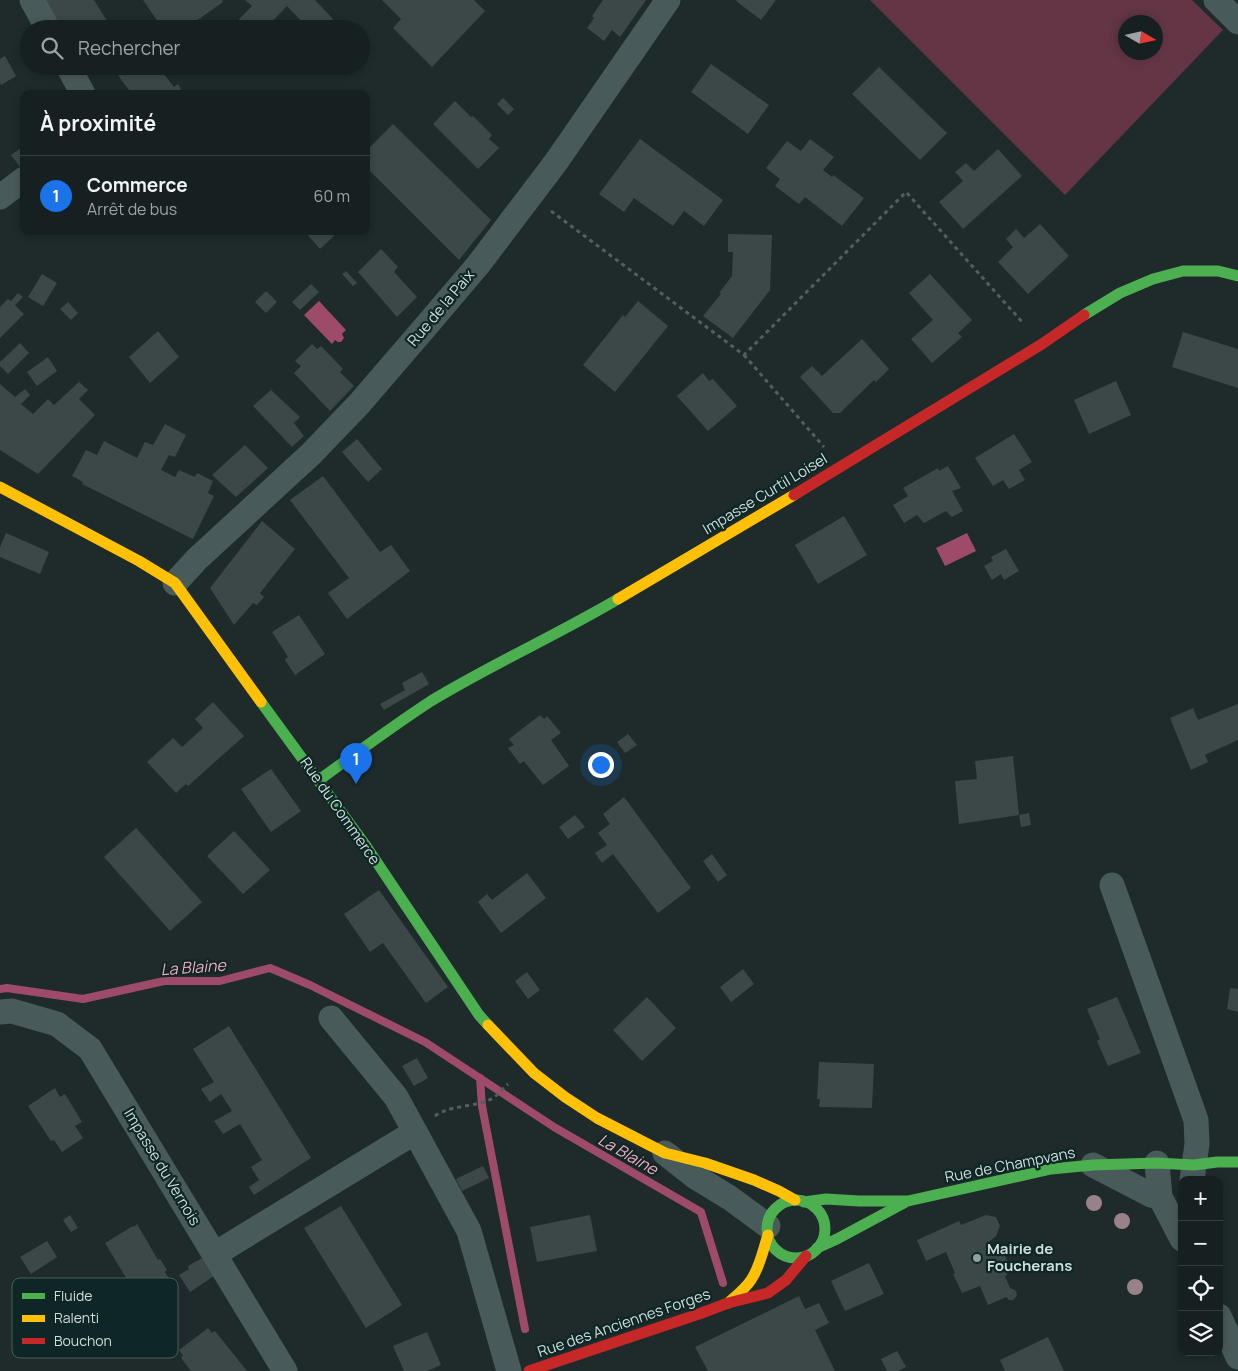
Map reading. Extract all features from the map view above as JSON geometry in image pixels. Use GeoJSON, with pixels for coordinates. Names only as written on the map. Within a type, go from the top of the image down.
{"type":"FeatureCollection","features":[{"type":"Feature","properties":{"kind":"street"},"geometry":{"type":"LineString","coordinates":[[32,0],[43,20]]}},
{"type":"Feature","properties":{"kind":"street","name":"Rue de la Paix"},"geometry":{"type":"LineString","coordinates":[[175,583],[197,559],[310,454],[359,404],[478,265],[556,162],[668,0]]}},
{"type":"Feature","properties":{"kind":"street"},"geometry":{"type":"LineString","coordinates":[[1216,0],[1238,22]]}},
{"type":"Feature","properties":{"kind":"street"},"geometry":{"type":"LineString","coordinates":[[73,75],[81,90]]}},
{"type":"Feature","properties":{"kind":"street"},"geometry":{"type":"LineString","coordinates":[[0,196],[20,182]]}},
{"type":"Feature","properties":{"kind":"street","name":"Impasse Curtil Loisel"},"geometry":{"type":"LineString","coordinates":[[319,780],[432,701],[516,652],[606,606],[841,467],[1042,344],[1120,293],[1153,279],[1182,271],[1218,271],[1238,276]]}},
{"type":"Feature","properties":{"kind":"street","name":"Rue du Commerce"},"geometry":{"type":"LineString","coordinates":[[0,487],[139,561],[175,583],[366,846],[479,1015],[534,1073],[564,1097],[597,1118],[665,1153],[694,1176],[730,1198],[768,1230]]}},
{"type":"Feature","properties":{"kind":"street"},"geometry":{"type":"LineString","coordinates":[[1112,885],[1196,1120],[1197,1144],[1193,1172]]}},
{"type":"Feature","properties":{"kind":"street","name":"Impasse du Vernois"},"geometry":{"type":"LineString","coordinates":[[0,1012],[12,1011],[57,1024],[90,1049],[285,1371]]}},
{"type":"Feature","properties":{"kind":"street"},"geometry":{"type":"LineString","coordinates":[[330,1018],[396,1098],[469,1231],[509,1371]]}},
{"type":"Feature","properties":{"kind":"street"},"geometry":{"type":"LineString","coordinates":[[215,1254],[415,1132]]}},
{"type":"Feature","properties":{"kind":"street","name":"Rue du Commerce"},"geometry":{"type":"LineString","coordinates":[[665,1153],[705,1163],[746,1177],[800,1201]]}},
{"type":"Feature","properties":{"kind":"street","name":"Rue de Champvans"},"geometry":{"type":"LineString","coordinates":[[800,1201],[826,1199],[908,1201],[1051,1169],[1093,1165],[1157,1163],[1193,1172],[1217,1162],[1238,1162]]}},
{"type":"Feature","properties":{"kind":"street"},"geometry":{"type":"LineString","coordinates":[[1157,1163],[1160,1197],[1178,1231]]}},
{"type":"Feature","properties":{"kind":"street"},"geometry":{"type":"LineString","coordinates":[[1093,1165],[1160,1197]]}},
{"type":"Feature","properties":{"kind":"street"},"geometry":{"type":"LineString","coordinates":[[800,1201],[811,1204],[817,1209],[825,1228],[824,1235],[822,1242],[812,1253],[806,1256],[792,1257],[779,1252],[774,1247],[768,1230],[772,1213],[776,1208],[782,1204],[800,1201]]}},
{"type":"Feature","properties":{"kind":"street","name":"Rue de Champvans"},"geometry":{"type":"LineString","coordinates":[[817,1248],[908,1201]]}},
{"type":"Feature","properties":{"kind":"street","name":"Rue des Anciennes Forges"},"geometry":{"type":"LineString","coordinates":[[728,1303],[744,1288],[752,1277],[758,1265],[768,1230]]}},
{"type":"Feature","properties":{"kind":"street","name":"Rue des Anciennes Forges"},"geometry":{"type":"LineString","coordinates":[[529,1371],[728,1303],[768,1293],[786,1280],[806,1256]]}},
{"type":"Feature","properties":{"kind":"street"},"geometry":{"type":"LineString","coordinates":[[1223,1324],[1238,1356]]}},
{"type":"Feature","properties":{"kind":"path"},"geometry":{"type":"LineString","coordinates":[[744,355],[906,192],[1042,344]]}},
{"type":"Feature","properties":{"kind":"path"},"geometry":{"type":"LineString","coordinates":[[548,209],[744,355],[841,467]]}},
{"type":"Feature","properties":{"kind":"path"},"geometry":{"type":"LineString","coordinates":[[415,1132],[438,1114],[494,1098],[509,1083],[510,1076]]}},
{"type":"Feature","properties":{"kind":"shaded area"},"geometry":{"type":"Polygon","coordinates":[[[870,0],[1192,0],[1223,30],[1065,195],[870,0]]]}},
{"type":"Feature","properties":{"kind":"shaded area"},"geometry":{"type":"Polygon","coordinates":[[[319,301],[346,330],[342,334],[344,338],[341,342],[335,340],[332,344],[304,315],[319,301]]]}},
{"type":"Feature","properties":{"kind":"shaded area"},"geometry":{"type":"Polygon","coordinates":[[[967,533],[976,551],[945,566],[936,548],[967,533]]]}},
{"type":"Feature","properties":{"kind":"building"},"geometry":{"type":"Polygon","coordinates":[[[45,0],[94,0],[106,20],[57,20],[45,0]]]}},
{"type":"Feature","properties":{"kind":"building"},"geometry":{"type":"Polygon","coordinates":[[[143,0],[222,0],[223,2],[198,20],[157,20],[143,0]]]}},
{"type":"Feature","properties":{"kind":"building"},"geometry":{"type":"Polygon","coordinates":[[[245,0],[315,0],[333,19],[300,20],[287,6],[274,20],[240,20],[252,6],[245,0]]]}},
{"type":"Feature","properties":{"kind":"building"},"geometry":{"type":"Polygon","coordinates":[[[382,0],[474,0],[485,11],[432,67],[393,28],[401,19],[382,0]]]}},
{"type":"Feature","properties":{"kind":"building"},"geometry":{"type":"Polygon","coordinates":[[[603,0],[646,0],[620,37],[612,30],[604,41],[587,28],[594,18],[592,16],[603,0]]]}},
{"type":"Feature","properties":{"kind":"building"},"geometry":{"type":"Polygon","coordinates":[[[737,0],[776,0],[761,20],[737,0]]]}},
{"type":"Feature","properties":{"kind":"building"},"geometry":{"type":"Polygon","coordinates":[[[5,56],[16,76],[1,85],[0,59],[5,56]]]}},
{"type":"Feature","properties":{"kind":"building"},"geometry":{"type":"Polygon","coordinates":[[[711,64],[769,105],[748,134],[691,92],[711,64]]]}},
{"type":"Feature","properties":{"kind":"building"},"geometry":{"type":"Polygon","coordinates":[[[879,67],[947,133],[920,160],[852,94],[879,67]]]}},
{"type":"Feature","properties":{"kind":"building"},"geometry":{"type":"Polygon","coordinates":[[[118,75],[165,75],[174,87],[178,84],[181,89],[180,90],[129,90],[118,75]]]}},
{"type":"Feature","properties":{"kind":"building"},"geometry":{"type":"Polygon","coordinates":[[[503,98],[514,109],[508,115],[497,104],[503,98]]]}},
{"type":"Feature","properties":{"kind":"building"},"geometry":{"type":"Polygon","coordinates":[[[455,101],[492,135],[489,139],[499,148],[478,169],[433,124],[455,101]]]}},
{"type":"Feature","properties":{"kind":"building"},"geometry":{"type":"Polygon","coordinates":[[[393,124],[491,220],[459,260],[370,171],[370,147],[393,124]]]}},
{"type":"Feature","properties":{"kind":"building"},"geometry":{"type":"Polygon","coordinates":[[[640,139],[723,200],[704,226],[684,211],[673,226],[634,198],[624,212],[599,194],[640,139]]]}},
{"type":"Feature","properties":{"kind":"building"},"geometry":{"type":"Polygon","coordinates":[[[810,139],[834,157],[823,170],[832,177],[833,175],[864,198],[842,226],[805,197],[799,204],[775,186],[780,179],[766,168],[787,141],[801,151],[810,139]]]}},
{"type":"Feature","properties":{"kind":"building"},"geometry":{"type":"Polygon","coordinates":[[[20,149],[20,167],[11,155],[20,149]]]}},
{"type":"Feature","properties":{"kind":"building"},"geometry":{"type":"Polygon","coordinates":[[[998,149],[1022,176],[963,229],[939,202],[963,181],[955,172],[966,163],[974,171],[998,149]]]}},
{"type":"Feature","properties":{"kind":"building"},"geometry":{"type":"Polygon","coordinates":[[[1040,224],[1069,256],[1028,294],[998,262],[1013,247],[1006,239],[1016,229],[1024,238],[1040,224]]]}},
{"type":"Feature","properties":{"kind":"building"},"geometry":{"type":"Polygon","coordinates":[[[728,234],[772,235],[770,290],[733,338],[703,316],[721,294],[719,293],[732,276],[733,252],[728,252],[728,234]]]}},
{"type":"Feature","properties":{"kind":"building"},"geometry":{"type":"Polygon","coordinates":[[[308,235],[333,235],[334,236],[320,249],[308,235]]]}},
{"type":"Feature","properties":{"kind":"building"},"geometry":{"type":"Polygon","coordinates":[[[381,249],[398,267],[394,272],[417,297],[397,317],[358,272],[381,249]]]}},
{"type":"Feature","properties":{"kind":"building"},"geometry":{"type":"Polygon","coordinates":[[[346,271],[357,283],[353,286],[342,274],[346,271]]]}},
{"type":"Feature","properties":{"kind":"building"},"geometry":{"type":"Polygon","coordinates":[[[42,274],[57,283],[43,306],[28,297],[42,274]]]}},
{"type":"Feature","properties":{"kind":"building"},"geometry":{"type":"Polygon","coordinates":[[[930,274],[972,320],[958,333],[962,337],[932,363],[911,339],[933,320],[909,293],[930,274]]]}},
{"type":"Feature","properties":{"kind":"building"},"geometry":{"type":"Polygon","coordinates":[[[311,284],[319,292],[300,310],[292,302],[311,284]]]}},
{"type":"Feature","properties":{"kind":"building"},"geometry":{"type":"Polygon","coordinates":[[[266,291],[277,302],[266,313],[255,302],[266,291]]]}},
{"type":"Feature","properties":{"kind":"building"},"geometry":{"type":"Polygon","coordinates":[[[18,293],[23,297],[15,305],[24,314],[0,338],[0,307],[8,299],[11,301],[18,293]]]}},
{"type":"Feature","properties":{"kind":"building"},"geometry":{"type":"Polygon","coordinates":[[[638,301],[668,326],[615,392],[583,365],[623,315],[625,317],[638,301]]]}},
{"type":"Feature","properties":{"kind":"building"},"geometry":{"type":"Polygon","coordinates":[[[68,302],[78,313],[71,320],[60,309],[68,302]]]}},
{"type":"Feature","properties":{"kind":"building"},"geometry":{"type":"Polygon","coordinates":[[[158,331],[179,357],[150,383],[129,357],[158,331]]]}},
{"type":"Feature","properties":{"kind":"building"},"geometry":{"type":"Polygon","coordinates":[[[1183,332],[1238,349],[1238,388],[1172,367],[1183,332]]]}},
{"type":"Feature","properties":{"kind":"building"},"geometry":{"type":"Polygon","coordinates":[[[862,339],[889,369],[876,382],[874,380],[840,413],[833,413],[800,377],[812,366],[822,376],[862,339]]]}},
{"type":"Feature","properties":{"kind":"building"},"geometry":{"type":"Polygon","coordinates":[[[20,343],[29,353],[8,374],[0,366],[0,362],[20,343]]]}},
{"type":"Feature","properties":{"kind":"building"},"geometry":{"type":"Polygon","coordinates":[[[312,344],[317,349],[321,346],[343,369],[340,372],[354,386],[330,411],[294,373],[301,366],[295,361],[312,344]]]}},
{"type":"Feature","properties":{"kind":"building"},"geometry":{"type":"Polygon","coordinates":[[[48,357],[57,371],[37,386],[27,372],[48,357]]]}},
{"type":"Feature","properties":{"kind":"building"},"geometry":{"type":"Polygon","coordinates":[[[703,373],[709,381],[713,379],[737,406],[708,431],[677,396],[703,373]]]}},
{"type":"Feature","properties":{"kind":"building"},"geometry":{"type":"Polygon","coordinates":[[[1116,381],[1131,415],[1089,434],[1074,400],[1116,381]]]}},
{"type":"Feature","properties":{"kind":"building"},"geometry":{"type":"Polygon","coordinates":[[[79,382],[88,390],[79,399],[95,415],[38,474],[0,450],[0,384],[15,397],[25,389],[30,395],[21,404],[33,414],[48,399],[54,405],[79,382]]]}},
{"type":"Feature","properties":{"kind":"building"},"geometry":{"type":"Polygon","coordinates":[[[271,390],[300,417],[294,423],[304,436],[292,447],[253,406],[271,390]]]}},
{"type":"Feature","properties":{"kind":"building"},"geometry":{"type":"Polygon","coordinates":[[[165,424],[186,435],[175,457],[169,455],[161,470],[175,477],[179,470],[195,477],[197,473],[213,481],[208,493],[214,496],[193,539],[82,484],[83,482],[72,476],[86,450],[97,455],[104,441],[137,458],[145,442],[153,445],[165,424]]]}},
{"type":"Feature","properties":{"kind":"building"},"geometry":{"type":"Polygon","coordinates":[[[1014,434],[1032,462],[1019,470],[1025,480],[1009,489],[1003,480],[993,486],[975,458],[1014,434]]]}},
{"type":"Feature","properties":{"kind":"building"},"geometry":{"type":"Polygon","coordinates":[[[357,439],[382,469],[368,482],[342,452],[357,439]]]}},
{"type":"Feature","properties":{"kind":"building"},"geometry":{"type":"Polygon","coordinates":[[[245,445],[268,468],[236,497],[212,475],[245,445]]]}},
{"type":"Feature","properties":{"kind":"building"},"geometry":{"type":"Polygon","coordinates":[[[948,466],[961,488],[952,491],[963,511],[952,517],[946,511],[924,523],[917,515],[904,523],[893,505],[908,496],[903,488],[938,468],[939,471],[948,466]]]}},
{"type":"Feature","properties":{"kind":"building"},"geometry":{"type":"Polygon","coordinates":[[[323,476],[380,552],[391,545],[410,571],[347,619],[328,593],[349,578],[290,500],[323,476]]]}},
{"type":"Feature","properties":{"kind":"building"},"geometry":{"type":"Polygon","coordinates":[[[844,516],[867,555],[818,584],[795,545],[844,516]]]}},
{"type":"Feature","properties":{"kind":"building"},"geometry":{"type":"Polygon","coordinates":[[[262,521],[295,549],[260,593],[264,597],[257,605],[253,603],[234,625],[210,588],[262,521]]]}},
{"type":"Feature","properties":{"kind":"building"},"geometry":{"type":"Polygon","coordinates":[[[6,533],[49,552],[40,574],[0,557],[0,547],[6,533]]]}},
{"type":"Feature","properties":{"kind":"building"},"geometry":{"type":"Polygon","coordinates":[[[1006,549],[1019,571],[1004,580],[1001,574],[992,580],[984,566],[993,561],[991,557],[1006,549]]]}},
{"type":"Feature","properties":{"kind":"building"},"geometry":{"type":"Polygon","coordinates":[[[299,615],[325,654],[295,675],[285,660],[288,657],[272,632],[299,615]]]}},
{"type":"Feature","properties":{"kind":"building"},"geometry":{"type":"Polygon","coordinates":[[[422,672],[429,684],[384,710],[380,704],[405,690],[402,683],[422,672]]]}},
{"type":"Feature","properties":{"kind":"building"},"geometry":{"type":"Polygon","coordinates":[[[213,702],[244,736],[188,786],[186,784],[176,793],[147,762],[173,738],[182,747],[203,728],[195,719],[213,702]]]}},
{"type":"Feature","properties":{"kind":"building"},"geometry":{"type":"Polygon","coordinates":[[[1238,704],[1238,740],[1205,755],[1208,762],[1191,770],[1170,718],[1193,708],[1198,720],[1238,704]]]}},
{"type":"Feature","properties":{"kind":"building"},"geometry":{"type":"Polygon","coordinates":[[[540,715],[544,719],[547,716],[561,733],[551,740],[569,766],[543,785],[524,761],[520,764],[508,748],[514,745],[509,739],[540,715]]]}},
{"type":"Feature","properties":{"kind":"building"},"geometry":{"type":"Polygon","coordinates":[[[628,734],[637,745],[625,753],[617,742],[628,734]]]}},
{"type":"Feature","properties":{"kind":"building"},"geometry":{"type":"Polygon","coordinates":[[[1013,756],[1019,815],[959,824],[955,781],[977,779],[975,761],[1013,756]]]}},
{"type":"Feature","properties":{"kind":"building"},"geometry":{"type":"Polygon","coordinates":[[[271,769],[301,811],[271,832],[241,789],[271,769]]]}},
{"type":"Feature","properties":{"kind":"building"},"geometry":{"type":"Polygon","coordinates":[[[624,797],[691,888],[658,913],[613,854],[602,863],[595,853],[607,845],[598,833],[610,824],[603,814],[624,797]]]}},
{"type":"Feature","properties":{"kind":"building"},"geometry":{"type":"Polygon","coordinates":[[[1029,813],[1031,825],[1021,827],[1019,815],[1029,813]]]}},
{"type":"Feature","properties":{"kind":"building"},"geometry":{"type":"Polygon","coordinates":[[[575,815],[585,827],[568,839],[559,827],[575,815]]]}},
{"type":"Feature","properties":{"kind":"building"},"geometry":{"type":"Polygon","coordinates":[[[136,828],[202,902],[170,931],[104,857],[136,828]]]}},
{"type":"Feature","properties":{"kind":"building"},"geometry":{"type":"Polygon","coordinates":[[[234,831],[270,870],[243,894],[207,856],[234,831]]]}},
{"type":"Feature","properties":{"kind":"building"},"geometry":{"type":"Polygon","coordinates":[[[712,854],[727,875],[718,882],[703,861],[712,854]]]}},
{"type":"Feature","properties":{"kind":"building"},"geometry":{"type":"Polygon","coordinates":[[[527,873],[546,898],[501,933],[478,902],[487,894],[492,900],[527,873]]]}},
{"type":"Feature","properties":{"kind":"building"},"geometry":{"type":"Polygon","coordinates":[[[379,890],[448,987],[426,1003],[383,943],[370,952],[344,914],[379,890]]]}},
{"type":"Feature","properties":{"kind":"building"},"geometry":{"type":"Polygon","coordinates":[[[743,969],[754,984],[731,1002],[720,987],[743,969]]]}},
{"type":"Feature","properties":{"kind":"building"},"geometry":{"type":"Polygon","coordinates":[[[527,972],[540,990],[528,999],[515,981],[527,972]]]}},
{"type":"Feature","properties":{"kind":"building"},"geometry":{"type":"Polygon","coordinates":[[[1230,988],[1238,989],[1238,1012],[1227,1009],[1230,988]]]}},
{"type":"Feature","properties":{"kind":"building"},"geometry":{"type":"Polygon","coordinates":[[[647,997],[676,1028],[642,1061],[613,1030],[647,997]]]}},
{"type":"Feature","properties":{"kind":"building"},"geometry":{"type":"Polygon","coordinates":[[[1117,997],[1141,1053],[1108,1066],[1097,1041],[1100,1039],[1087,1009],[1117,997]]]}},
{"type":"Feature","properties":{"kind":"building"},"geometry":{"type":"Polygon","coordinates":[[[229,1026],[311,1158],[254,1195],[249,1187],[259,1180],[251,1167],[262,1160],[240,1124],[223,1134],[214,1121],[232,1111],[221,1094],[210,1102],[201,1089],[214,1082],[193,1049],[229,1026]]]}},
{"type":"Feature","properties":{"kind":"building"},"geometry":{"type":"Polygon","coordinates":[[[417,1058],[428,1078],[414,1086],[402,1066],[417,1058]]]}},
{"type":"Feature","properties":{"kind":"building"},"geometry":{"type":"Polygon","coordinates":[[[819,1062],[874,1064],[872,1108],[819,1107],[820,1099],[817,1099],[819,1062]]]}},
{"type":"Feature","properties":{"kind":"building"},"geometry":{"type":"Polygon","coordinates":[[[55,1088],[60,1097],[65,1094],[82,1122],[75,1126],[83,1138],[62,1152],[54,1140],[51,1141],[28,1106],[55,1088]]]}},
{"type":"Feature","properties":{"kind":"building"},"geometry":{"type":"Polygon","coordinates":[[[483,1166],[489,1178],[462,1191],[456,1179],[483,1166]]]}},
{"type":"Feature","properties":{"kind":"building"},"geometry":{"type":"Polygon","coordinates":[[[341,1206],[402,1305],[366,1328],[304,1228],[341,1206]]]}},
{"type":"Feature","properties":{"kind":"building"},"geometry":{"type":"Polygon","coordinates":[[[70,1215],[78,1228],[71,1232],[63,1220],[70,1215]]]}},
{"type":"Feature","properties":{"kind":"building"},"geometry":{"type":"Polygon","coordinates":[[[590,1215],[597,1251],[537,1262],[530,1227],[590,1215]]]}},
{"type":"Feature","properties":{"kind":"building","name":"Mairie de Foucherans"},"geometry":{"type":"Polygon","coordinates":[[[986,1215],[996,1217],[1000,1226],[996,1236],[990,1241],[996,1255],[1005,1255],[1009,1265],[1007,1275],[1005,1276],[1010,1288],[1015,1290],[1017,1294],[1013,1300],[1009,1300],[1006,1297],[988,1305],[980,1286],[962,1293],[946,1252],[926,1261],[917,1240],[959,1221],[961,1225],[986,1215]]]}},
{"type":"Feature","properties":{"kind":"building"},"geometry":{"type":"Polygon","coordinates":[[[137,1224],[158,1260],[160,1259],[167,1270],[165,1272],[169,1278],[126,1278],[105,1243],[137,1224]]]}},
{"type":"Feature","properties":{"kind":"building"},"geometry":{"type":"Polygon","coordinates":[[[47,1241],[57,1257],[31,1274],[20,1257],[47,1241]]]}},
{"type":"Feature","properties":{"kind":"building"},"geometry":{"type":"Polygon","coordinates":[[[202,1258],[214,1276],[190,1292],[179,1275],[189,1269],[188,1266],[202,1258]]]}},
{"type":"Feature","properties":{"kind":"building"},"geometry":{"type":"Polygon","coordinates":[[[869,1263],[884,1294],[845,1311],[831,1281],[869,1263]]]}},
{"type":"Feature","properties":{"kind":"building"},"geometry":{"type":"Polygon","coordinates":[[[799,1296],[805,1309],[819,1303],[829,1323],[815,1330],[835,1371],[708,1371],[695,1347],[799,1296]]]}},
{"type":"Feature","properties":{"kind":"building"},"geometry":{"type":"Polygon","coordinates":[[[208,1328],[212,1333],[215,1331],[247,1371],[191,1371],[181,1358],[183,1356],[179,1350],[208,1328]]]}},
{"type":"Feature","properties":{"kind":"building"},"geometry":{"type":"Polygon","coordinates":[[[427,1332],[441,1365],[427,1371],[404,1371],[393,1346],[427,1332]]]}},
{"type":"Feature","properties":{"kind":"building"},"geometry":{"type":"Polygon","coordinates":[[[1048,1337],[1064,1371],[1005,1371],[1000,1360],[1048,1337]]]}},
{"type":"Feature","properties":{"kind":"building"},"geometry":{"type":"Polygon","coordinates":[[[897,1351],[906,1367],[898,1371],[887,1371],[881,1359],[897,1351]]]}},
{"type":"Feature","properties":{"kind":"waterway","name":"La Blaine"},"geometry":{"type":"LineString","coordinates":[[0,989],[7,988],[83,999],[164,981],[220,981],[270,968],[310,985],[425,1042],[554,1127],[701,1212],[723,1283]]}},
{"type":"Feature","properties":{"kind":"waterway","name":"La Blaine"},"geometry":{"type":"LineString","coordinates":[[480,1078],[482,1106],[525,1329]]}},
{"type":"Feature","properties":{"kind":"traffic: fast"},"geometry":{"type":"LineString","coordinates":[[1084,315],[1120,293],[1153,279],[1183,271],[1218,271],[1238,276]]}},
{"type":"Feature","properties":{"kind":"traffic: fast"},"geometry":{"type":"LineString","coordinates":[[319,780],[431,701],[618,599]]}},
{"type":"Feature","properties":{"kind":"traffic: fast"},"geometry":{"type":"LineString","coordinates":[[261,702],[366,846],[479,1015],[488,1025]]}},
{"type":"Feature","properties":{"kind":"traffic: fast"},"geometry":{"type":"LineString","coordinates":[[804,1202],[826,1199],[908,1201],[1051,1169],[1093,1165],[1157,1163],[1194,1165],[1238,1162]]}},
{"type":"Feature","properties":{"kind":"traffic: fast"},"geometry":{"type":"LineString","coordinates":[[796,1200],[812,1205],[820,1213],[825,1229],[820,1245],[812,1253],[796,1258],[780,1253],[772,1245],[767,1229],[772,1213],[780,1205],[796,1200]]}},
{"type":"Feature","properties":{"kind":"traffic: fast"},"geometry":{"type":"LineString","coordinates":[[817,1248],[904,1203]]}},
{"type":"Feature","properties":{"kind":"traffic: slow"},"geometry":{"type":"LineString","coordinates":[[0,487],[139,561],[175,583],[261,702]]}},
{"type":"Feature","properties":{"kind":"traffic: slow"},"geometry":{"type":"LineString","coordinates":[[618,599],[794,495]]}},
{"type":"Feature","properties":{"kind":"traffic: slow"},"geometry":{"type":"LineString","coordinates":[[488,1025],[534,1073],[565,1097],[597,1118],[665,1153],[705,1163],[754,1180],[795,1200]]}},
{"type":"Feature","properties":{"kind":"traffic: slow"},"geometry":{"type":"LineString","coordinates":[[728,1303],[746,1286],[754,1275],[768,1235]]}},
{"type":"Feature","properties":{"kind":"traffic: jam"},"geometry":{"type":"LineString","coordinates":[[794,495],[1042,344],[1084,315]]}},
{"type":"Feature","properties":{"kind":"traffic: jam"},"geometry":{"type":"LineString","coordinates":[[529,1371],[728,1303],[768,1293],[786,1280],[806,1256]]}},
{"type":"Feature","properties":{"kind":"place","name":"Commerce"},"geometry":{"type":"Point","coordinates":[356,784]}},
{"type":"Feature","properties":{"kind":"place","name":"Mairie de Foucherans"},"geometry":{"type":"Point","coordinates":[977,1258]}}]}
